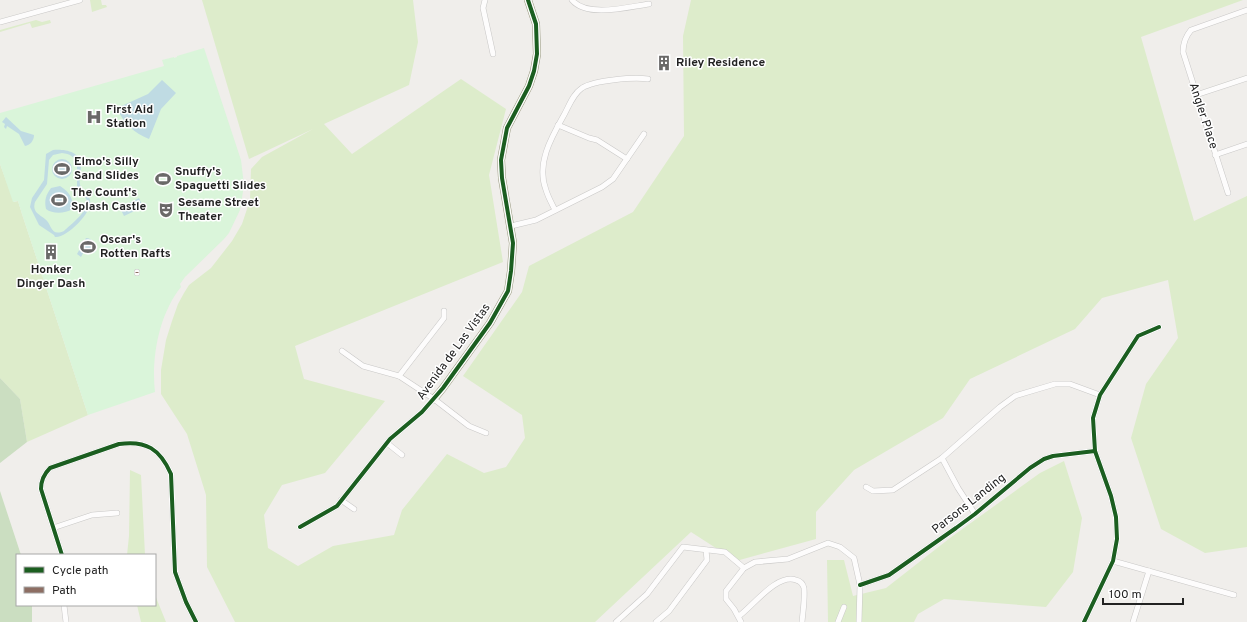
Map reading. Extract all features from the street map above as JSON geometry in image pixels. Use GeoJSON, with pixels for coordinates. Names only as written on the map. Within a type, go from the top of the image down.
{"type":"FeatureCollection","features":[{"type":"Feature","properties":{"kind":"street"},"geometry":{"type":"LineString","coordinates":[[0,22],[80,0]]}},
{"type":"Feature","properties":{"kind":"street"},"geometry":{"type":"LineString","coordinates":[[485,0],[483,8],[492,54]]}},
{"type":"Feature","properties":{"kind":"street","name":"Avenida de Las Vistas"},"geometry":{"type":"LineString","coordinates":[[300,527],[331,510],[341,500],[387,443],[422,412],[443,388],[490,323],[508,291],[513,243],[502,178],[501,160],[507,128],[529,86],[534,71],[537,54],[536,24],[528,0]]}},
{"type":"Feature","properties":{"kind":"street"},"geometry":{"type":"LineString","coordinates":[[572,0],[580,7],[603,10],[648,4]]}},
{"type":"Feature","properties":{"kind":"street","name":"Angler Place"},"geometry":{"type":"LineString","coordinates":[[1228,193],[1183,52],[1185,37],[1191,30],[1247,10]]}},
{"type":"Feature","properties":{"kind":"street"},"geometry":{"type":"LineString","coordinates":[[555,210],[545,190],[542,170],[546,151],[552,136],[576,93],[590,84],[638,78],[648,80]]}},
{"type":"Feature","properties":{"kind":"street"},"geometry":{"type":"LineString","coordinates":[[1196,95],[1247,78]]}},
{"type":"Feature","properties":{"kind":"street"},"geometry":{"type":"LineString","coordinates":[[558,125],[597,140],[627,159]]}},
{"type":"Feature","properties":{"kind":"street"},"geometry":{"type":"LineString","coordinates":[[511,226],[536,220],[602,187],[613,179],[644,134]]}},
{"type":"Feature","properties":{"kind":"street"},"geometry":{"type":"LineString","coordinates":[[1215,155],[1247,144]]}},
{"type":"Feature","properties":{"kind":"street"},"geometry":{"type":"LineString","coordinates":[[399,376],[444,318],[444,311]]}},
{"type":"Feature","properties":{"kind":"street"},"geometry":{"type":"LineString","coordinates":[[1084,622],[1113,562],[1117,539],[1116,517],[1111,496],[1095,451],[1093,418],[1100,395],[1138,336],[1159,326]]}},
{"type":"Feature","properties":{"kind":"street"},"geometry":{"type":"LineString","coordinates":[[342,351],[363,366],[399,376],[434,398],[469,426],[486,433]]}},
{"type":"Feature","properties":{"kind":"street"},"geometry":{"type":"LineString","coordinates":[[866,487],[873,491],[892,490],[942,458],[1000,406],[1015,396],[1055,384],[1070,384],[1100,395]]}},
{"type":"Feature","properties":{"kind":"street"},"geometry":{"type":"LineString","coordinates":[[62,554],[41,490],[44,476],[50,468],[120,444],[130,442],[144,444],[161,455],[171,474],[175,572],[186,602],[196,622]]}},
{"type":"Feature","properties":{"kind":"street"},"geometry":{"type":"LineString","coordinates":[[387,443],[402,454]]}},
{"type":"Feature","properties":{"kind":"street","name":"Parsons Landing"},"geometry":{"type":"LineString","coordinates":[[860,585],[889,574],[975,514],[1030,468],[1044,459],[1053,456],[1095,451]]}},
{"type":"Feature","properties":{"kind":"street"},"geometry":{"type":"LineString","coordinates":[[942,458],[958,488],[975,514]]}},
{"type":"Feature","properties":{"kind":"street"},"geometry":{"type":"LineString","coordinates":[[341,500],[354,509]]}},
{"type":"Feature","properties":{"kind":"street"},"geometry":{"type":"LineString","coordinates":[[53,528],[92,515],[117,513]]}},
{"type":"Feature","properties":{"kind":"street"},"geometry":{"type":"LineString","coordinates":[[741,622],[726,599],[726,591],[744,568],[755,562],[788,559],[828,543],[840,547],[854,558],[860,585],[859,622]]}},
{"type":"Feature","properties":{"kind":"street"},"geometry":{"type":"LineString","coordinates":[[616,622],[647,594],[683,547],[725,552],[744,568]]}},
{"type":"Feature","properties":{"kind":"street"},"geometry":{"type":"LineString","coordinates":[[656,622],[669,610],[706,560],[706,550]]}},
{"type":"Feature","properties":{"kind":"street"},"geometry":{"type":"LineString","coordinates":[[1113,562],[1234,595]]}},
{"type":"Feature","properties":{"kind":"street"},"geometry":{"type":"LineString","coordinates":[[1133,622],[1149,571]]}},
{"type":"Feature","properties":{"kind":"street"},"geometry":{"type":"LineString","coordinates":[[738,616],[748,610],[778,582],[794,579],[799,581],[804,587],[802,622]]}},
{"type":"Feature","properties":{"kind":"street"},"geometry":{"type":"LineString","coordinates":[[64,606],[66,622]]}},
{"type":"Feature","properties":{"kind":"street"},"geometry":{"type":"LineString","coordinates":[[838,622],[844,607]]}},
{"type":"Feature","properties":{"kind":"green space"},"geometry":{"type":"Polygon","coordinates":[[[90,0],[101,0],[102,5],[106,5],[107,7],[92,12],[90,0]]]}},
{"type":"Feature","properties":{"kind":"green space"},"geometry":{"type":"Polygon","coordinates":[[[202,0],[413,0],[418,42],[409,85],[324,124],[352,154],[461,79],[506,109],[489,175],[503,262],[295,346],[304,379],[385,401],[325,473],[282,485],[264,515],[268,548],[298,566],[333,546],[394,535],[402,510],[447,454],[484,473],[506,467],[525,438],[522,415],[463,376],[522,292],[529,266],[633,212],[684,136],[683,36],[691,0],[1243,0],[1141,37],[1194,221],[1247,196],[1247,547],[1205,553],[1161,529],[1131,438],[1146,384],[1178,338],[1168,280],[1102,298],[1075,329],[970,379],[943,418],[854,470],[816,512],[816,539],[736,561],[691,532],[595,622],[235,622],[207,567],[206,495],[187,434],[161,394],[161,370],[166,340],[178,304],[184,293],[189,285],[211,268],[232,241],[242,224],[250,200],[251,169],[262,157],[313,129],[249,159],[202,0]]]}},
{"type":"Feature","properties":{"kind":"green space"},"geometry":{"type":"Polygon","coordinates":[[[36,20],[42,22],[50,20],[51,23],[32,28],[30,23],[0,32],[0,30],[36,20]]]}},
{"type":"Feature","properties":{"kind":"green space"},"geometry":{"type":"Polygon","coordinates":[[[204,48],[241,160],[244,185],[240,210],[229,233],[185,277],[180,284],[181,287],[167,310],[158,337],[154,365],[155,392],[88,415],[18,201],[13,202],[0,164],[0,113],[164,66],[162,60],[174,58],[204,48]]]}},
{"type":"Feature","properties":{"kind":"green space"},"geometry":{"type":"Polygon","coordinates":[[[0,164],[14,202],[18,201],[88,415],[27,442],[20,399],[0,378],[0,164]]]}},
{"type":"Feature","properties":{"kind":"green space"},"geometry":{"type":"Polygon","coordinates":[[[0,378],[20,399],[27,442],[0,463],[0,378]]]}},
{"type":"Feature","properties":{"kind":"green space"},"geometry":{"type":"Polygon","coordinates":[[[1064,461],[1082,518],[1073,572],[1046,607],[944,599],[918,614],[914,622],[828,622],[827,560],[844,560],[853,596],[886,588],[950,538],[1040,473],[1064,461]]]}},
{"type":"Feature","properties":{"kind":"green space"},"geometry":{"type":"Polygon","coordinates":[[[130,470],[141,475],[145,554],[127,554],[129,536],[130,470]]]}},
{"type":"Feature","properties":{"kind":"green space"},"geometry":{"type":"Polygon","coordinates":[[[0,491],[21,554],[16,554],[16,606],[32,606],[32,622],[0,622],[0,491]]]}},
{"type":"Feature","properties":{"kind":"green space"},"geometry":{"type":"Polygon","coordinates":[[[156,597],[166,622],[141,622],[137,606],[156,606],[156,597]]]}},
{"type":"Feature","properties":{"kind":"water"},"geometry":{"type":"Polygon","coordinates":[[[162,80],[176,93],[161,109],[149,139],[130,127],[122,118],[117,108],[148,94],[162,80]]]}},
{"type":"Feature","properties":{"kind":"water"},"geometry":{"type":"Polygon","coordinates":[[[6,117],[21,131],[34,135],[29,145],[25,146],[19,134],[7,126],[6,129],[4,127],[5,124],[2,122],[6,117]]]}},
{"type":"Feature","properties":{"kind":"water"},"geometry":{"type":"Polygon","coordinates":[[[53,150],[62,150],[71,152],[78,157],[81,165],[80,185],[90,200],[90,205],[83,218],[71,230],[59,237],[55,237],[39,225],[30,207],[32,198],[44,180],[46,154],[53,150]],[[62,153],[53,155],[49,160],[47,184],[34,205],[35,210],[56,232],[64,231],[82,213],[87,205],[86,199],[77,188],[77,164],[75,159],[62,153]]]}},
{"type":"Feature","properties":{"kind":"water","name":"Elmo's Silly Sand Slides"},"geometry":{"type":"Polygon","coordinates":[[[58,159],[66,159],[72,165],[72,173],[66,179],[58,179],[52,173],[52,165],[58,159]]]}},
{"type":"Feature","properties":{"kind":"water","name":"The Count's Splash Castle"},"geometry":{"type":"Polygon","coordinates":[[[60,186],[70,196],[72,209],[62,213],[55,213],[46,209],[45,200],[51,188],[60,186]]]}},
{"type":"Feature","properties":{"kind":"water"},"geometry":{"type":"Polygon","coordinates":[[[139,198],[143,207],[124,216],[120,208],[139,198]]]}},
{"type":"Feature","properties":{"kind":"water","name":"Oscar's Rotten Rafts"},"geometry":{"type":"Polygon","coordinates":[[[86,238],[92,241],[96,251],[94,253],[86,248],[81,257],[77,254],[86,238]]]}},
{"type":"Feature","properties":{"kind":"cycle path"},"geometry":{"type":"LineString","coordinates":[[300,527],[337,506],[390,439],[422,412],[443,388],[490,323],[508,291],[513,243],[502,178],[501,160],[507,128],[529,86],[534,71],[537,54],[536,24],[528,0]]}},
{"type":"Feature","properties":{"kind":"cycle path"},"geometry":{"type":"LineString","coordinates":[[1084,622],[1113,561],[1117,539],[1116,517],[1111,496],[1095,451],[1093,418],[1100,395],[1138,336],[1159,327]]}},
{"type":"Feature","properties":{"kind":"cycle path"},"geometry":{"type":"LineString","coordinates":[[62,554],[41,489],[42,480],[48,470],[119,444],[137,443],[151,448],[162,458],[171,474],[175,572],[186,602],[196,622]]}},
{"type":"Feature","properties":{"kind":"cycle path"},"geometry":{"type":"LineString","coordinates":[[860,585],[889,575],[975,514],[1030,468],[1044,459],[1053,456],[1095,451]]}},
{"type":"Feature","properties":{"kind":"place","name":"Riley Residence"},"geometry":{"type":"Point","coordinates":[664,63]}},
{"type":"Feature","properties":{"kind":"place","name":"First Aid Station"},"geometry":{"type":"Point","coordinates":[94,117]}},
{"type":"Feature","properties":{"kind":"place","name":"Elmo's Silly Sand Slides"},"geometry":{"type":"Point","coordinates":[62,169]}},
{"type":"Feature","properties":{"kind":"place","name":"Snuffy's Spaguetti Slides"},"geometry":{"type":"Point","coordinates":[163,179]}},
{"type":"Feature","properties":{"kind":"place","name":"The Count's Splash Castle"},"geometry":{"type":"Point","coordinates":[59,200]}},
{"type":"Feature","properties":{"kind":"place","name":"Sesame Street Theater"},"geometry":{"type":"Point","coordinates":[166,210]}},
{"type":"Feature","properties":{"kind":"place","name":"Oscar's Rotten Rafts"},"geometry":{"type":"Point","coordinates":[88,247]}},
{"type":"Feature","properties":{"kind":"place","name":"Honker Dinger Dash"},"geometry":{"type":"Point","coordinates":[51,252]}}]}
